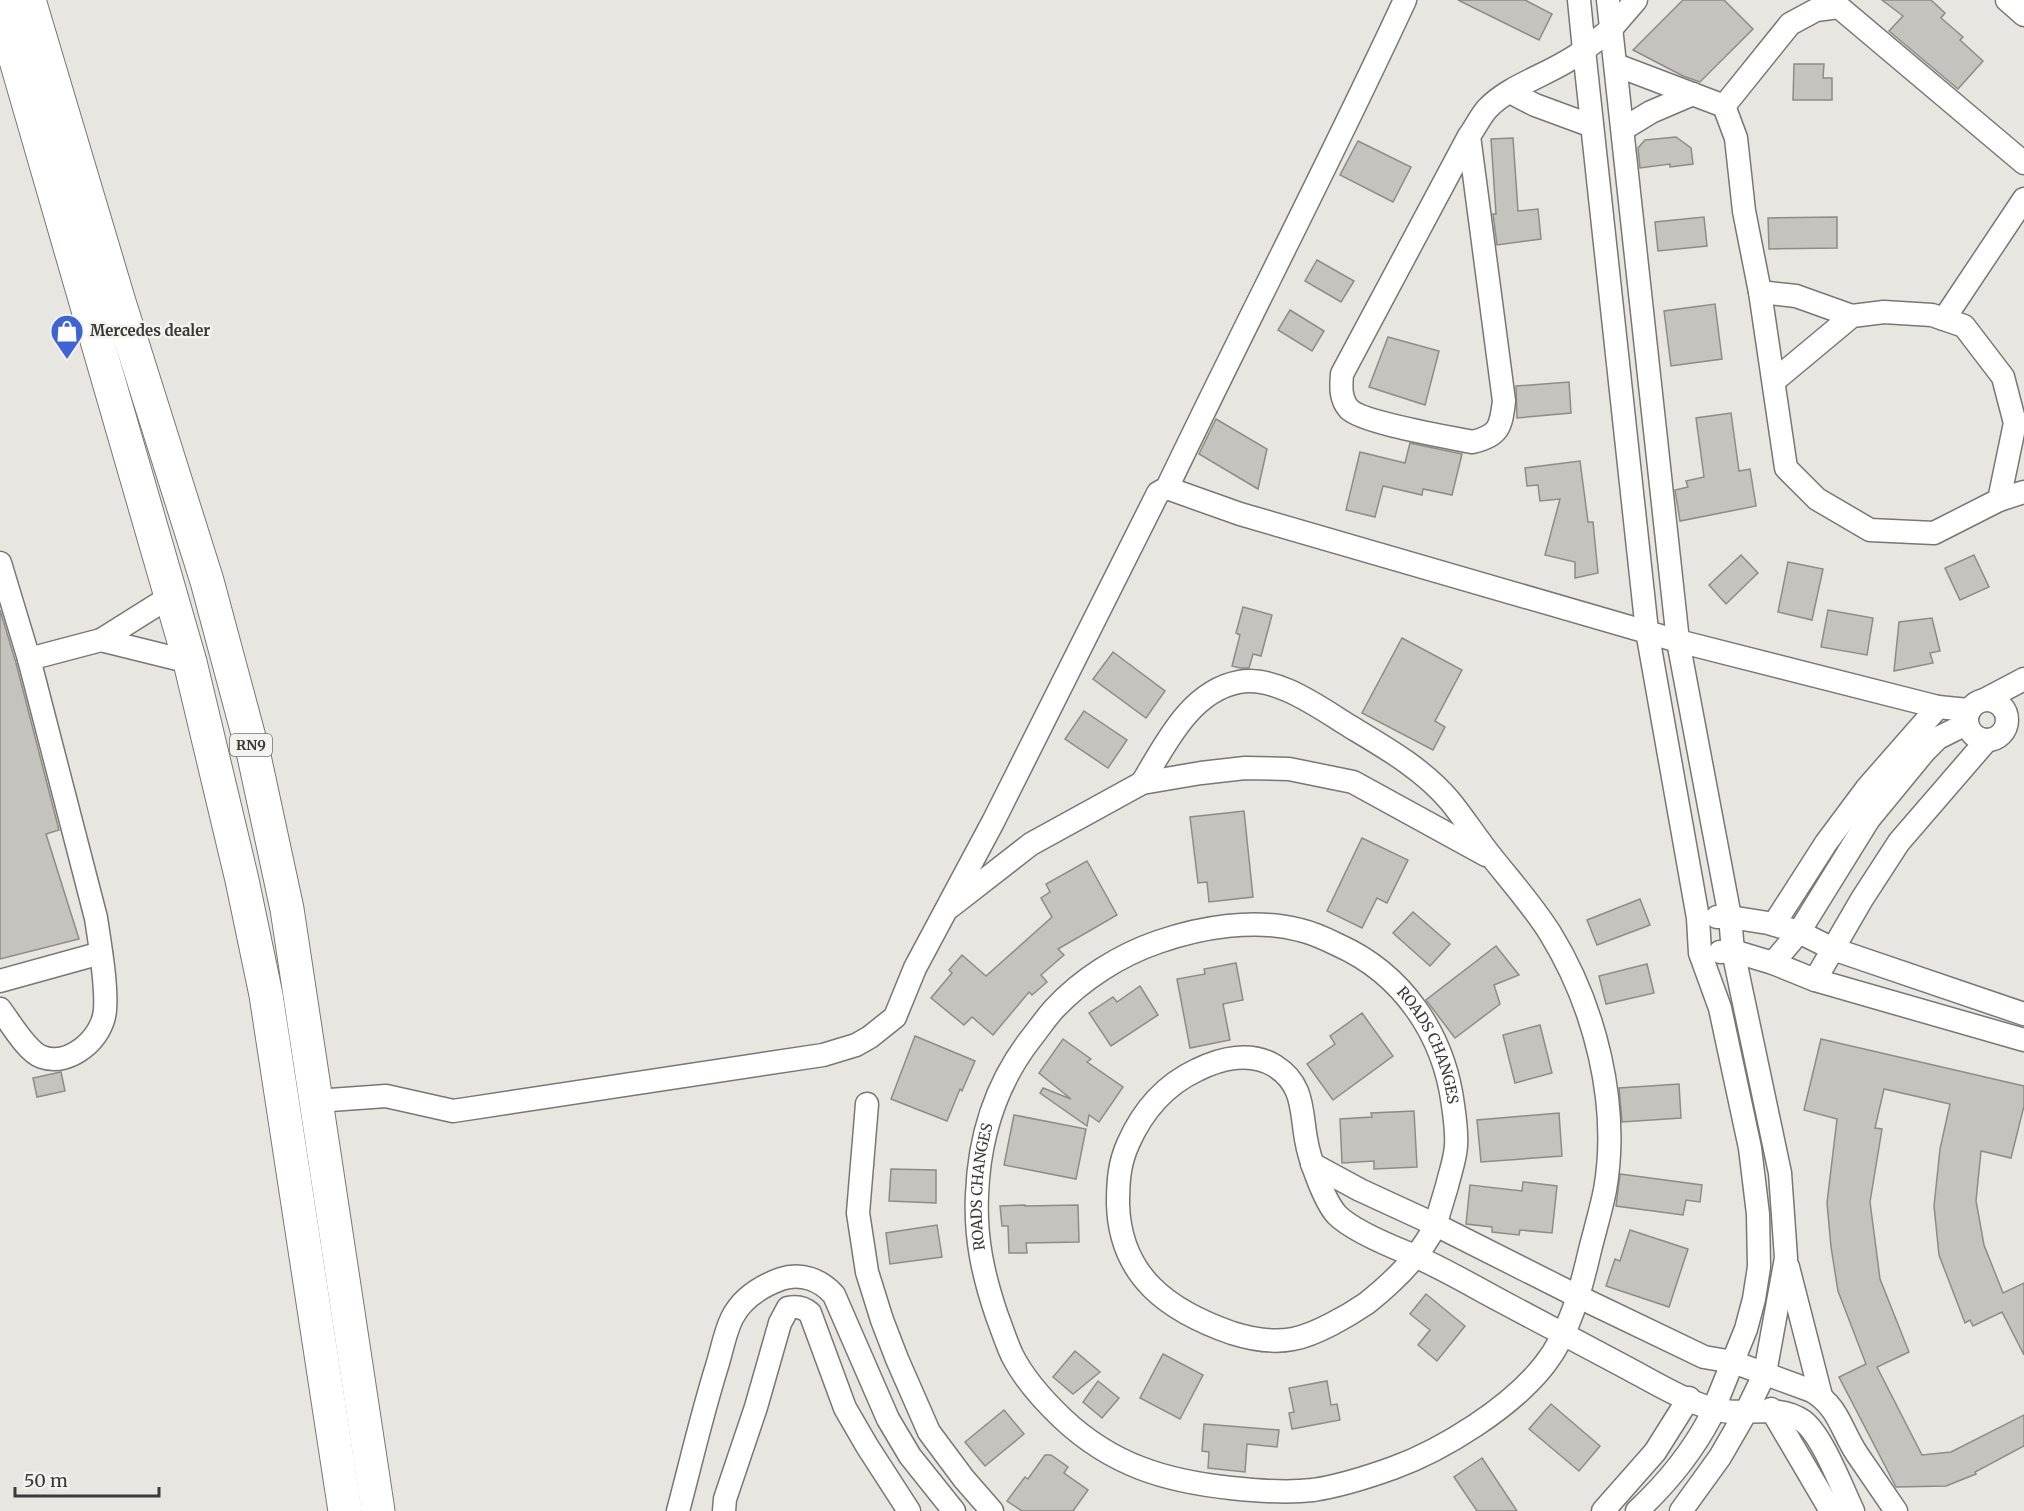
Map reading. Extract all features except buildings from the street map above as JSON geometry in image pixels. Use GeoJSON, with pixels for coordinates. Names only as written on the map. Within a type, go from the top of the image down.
{"type":"FeatureCollection","features":[{"type":"Feature","properties":{"kind":"highway","name":"RN9"},"geometry":{"type":"LineString","coordinates":[[29,0],[119,302],[207,581],[254,756],[286,909],[378,1511]]}},
{"type":"Feature","properties":{"kind":"highway","name":"RN9"},"geometry":{"type":"LineString","coordinates":[[0,5],[190,662],[242,880],[266,995],[345,1511]]}},
{"type":"Feature","properties":{"kind":"street"},"geometry":{"type":"LineString","coordinates":[[316,1101],[386,1096],[453,1111],[840,1051],[870,1037],[895,1017],[915,968],[993,822],[1158,493],[1167,488],[1406,0]]}},
{"type":"Feature","properties":{"kind":"street"},"geometry":{"type":"LineString","coordinates":[[1579,0],[1647,631],[1698,918],[1700,953],[1720,1008],[1750,1149],[1758,1214],[1759,1267],[1754,1299],[1746,1329],[1733,1362],[1703,1431],[1675,1469],[1638,1511]]}},
{"type":"Feature","properties":{"kind":"street"},"geometry":{"type":"LineString","coordinates":[[1608,0],[1678,641],[1730,917],[1733,951],[1779,1173],[1786,1258],[1821,1396]]}},
{"type":"Feature","properties":{"kind":"street"},"geometry":{"type":"LineString","coordinates":[[1469,136],[1504,401],[1498,430],[1487,439],[1472,442],[1373,421],[1349,410],[1341,393],[1342,374],[1469,136],[1488,109],[1510,92],[1549,73],[1584,51],[1611,29],[1636,0]]}},
{"type":"Feature","properties":{"kind":"street"},"geometry":{"type":"LineString","coordinates":[[2007,0],[2024,15]]}},
{"type":"Feature","properties":{"kind":"street"},"geometry":{"type":"LineString","coordinates":[[1724,106],[1790,24],[1816,10],[1839,7],[2024,163]]}},
{"type":"Feature","properties":{"kind":"street"},"geometry":{"type":"LineString","coordinates":[[1616,65],[1724,106],[1736,138],[1744,211],[1760,292],[1786,468],[1817,499],[1870,530],[1934,534],[1999,500],[2024,492]]}},
{"type":"Feature","properties":{"kind":"street"},"geometry":{"type":"LineString","coordinates":[[1510,92],[1535,105],[1592,126]]}},
{"type":"Feature","properties":{"kind":"street"},"geometry":{"type":"LineString","coordinates":[[1623,129],[1651,111],[1693,94]]}},
{"type":"Feature","properties":{"kind":"street"},"geometry":{"type":"LineString","coordinates":[[1944,319],[2024,199]]}},
{"type":"Feature","properties":{"kind":"street"},"geometry":{"type":"LineString","coordinates":[[1760,292],[1796,296],[1852,316],[1884,312],[1932,315],[1964,326],[2003,377],[2020,425],[1999,500]]}},
{"type":"Feature","properties":{"kind":"street"},"geometry":{"type":"LineString","coordinates":[[1774,381],[1852,316]]}},
{"type":"Feature","properties":{"kind":"street"},"geometry":{"type":"LineString","coordinates":[[1167,488],[1240,514],[1678,641],[1938,707],[1974,711],[1999,704],[2009,725]]}},
{"type":"Feature","properties":{"kind":"street"},"geometry":{"type":"LineString","coordinates":[[0,564],[28,659],[96,918],[105,1012],[99,1029],[88,1044],[69,1056],[43,1057],[33,1051],[0,1009]]}},
{"type":"Feature","properties":{"kind":"street"},"geometry":{"type":"LineString","coordinates":[[28,659],[101,640],[171,596]]}},
{"type":"Feature","properties":{"kind":"street"},"geometry":{"type":"LineString","coordinates":[[101,640],[190,662]]}},
{"type":"Feature","properties":{"kind":"street"},"geometry":{"type":"LineString","coordinates":[[1773,963],[1799,932],[1869,819],[1924,752],[1938,738],[1974,711],[2024,680]]}},
{"type":"Feature","properties":{"kind":"street","name":"ROADS CHANGES"},"geometry":{"type":"LineString","coordinates":[[1142,783],[1182,721],[1199,702],[1237,682],[1253,681],[1270,683],[1314,705],[1410,764],[1432,782],[1452,803],[1492,858],[1518,886],[1554,940],[1584,1000],[1606,1084],[1610,1137],[1606,1187],[1579,1297],[1563,1334],[1546,1364],[1508,1401],[1434,1452],[1387,1471],[1320,1490],[1267,1492],[1164,1478],[1126,1463],[1083,1438],[1040,1397],[1012,1357],[981,1265],[975,1224],[978,1166],[991,1108],[1015,1060],[1056,1006],[1105,967],[1144,946],[1186,933],[1248,924],[1295,928],[1350,949],[1393,980],[1423,1020],[1443,1058],[1453,1107],[1456,1146],[1436,1225],[1415,1256],[1363,1306],[1331,1324],[1289,1340],[1251,1339],[1183,1314],[1149,1286],[1126,1251],[1118,1215],[1120,1165],[1135,1128],[1170,1086],[1199,1068],[1230,1057],[1254,1058],[1274,1065],[1290,1080],[1302,1101],[1306,1142],[1312,1164],[1322,1189],[1338,1216],[1386,1246],[1415,1256],[1563,1334],[1668,1390],[1713,1410]]}},
{"type":"Feature","properties":{"kind":"street"},"geometry":{"type":"LineString","coordinates":[[1774,924],[1826,843],[1867,788],[1938,707]]}},
{"type":"Feature","properties":{"kind":"street"},"geometry":{"type":"LineString","coordinates":[[1974,711],[1974,736],[2009,725]]}},
{"type":"Feature","properties":{"kind":"street"},"geometry":{"type":"LineString","coordinates":[[1815,980],[1899,842],[2009,725]]}},
{"type":"Feature","properties":{"kind":"street"},"geometry":{"type":"LineString","coordinates":[[943,913],[1031,844],[1142,783],[1245,768],[1289,769],[1353,782],[1492,858]]}},
{"type":"Feature","properties":{"kind":"street"},"geometry":{"type":"LineString","coordinates":[[1698,918],[1730,917],[1774,924],[1799,932],[1833,949],[2024,1014]]}},
{"type":"Feature","properties":{"kind":"street"},"geometry":{"type":"LineString","coordinates":[[1700,953],[1733,951],[1773,963],[1815,980],[2024,1040]]}},
{"type":"Feature","properties":{"kind":"street"},"geometry":{"type":"LineString","coordinates":[[0,981],[101,953]]}},
{"type":"Feature","properties":{"kind":"street"},"geometry":{"type":"LineString","coordinates":[[867,1104],[858,1213],[867,1272],[882,1320],[929,1431],[964,1479],[992,1511]]}},
{"type":"Feature","properties":{"kind":"street"},"geometry":{"type":"LineString","coordinates":[[1312,1164],[1359,1190],[1436,1225],[1704,1357],[1733,1362],[1821,1396],[1837,1413],[1855,1451],[1896,1511]]}},
{"type":"Feature","properties":{"kind":"street"},"geometry":{"type":"LineString","coordinates":[[1681,1511],[1720,1457],[1765,1373],[1786,1258]]}},
{"type":"Feature","properties":{"kind":"street"},"geometry":{"type":"LineString","coordinates":[[678,1511],[704,1408],[733,1317],[747,1298],[765,1285],[787,1277],[807,1277],[825,1285],[834,1295],[888,1419],[910,1456],[954,1511]]}},
{"type":"Feature","properties":{"kind":"street"},"geometry":{"type":"LineString","coordinates":[[724,1511],[725,1499],[756,1407],[780,1323],[788,1308],[796,1306],[810,1313],[845,1408],[909,1511]]}},
{"type":"Feature","properties":{"kind":"street"},"geometry":{"type":"LineString","coordinates":[[1603,1511],[1655,1452],[1689,1398]]}},
{"type":"Feature","properties":{"kind":"street"},"geometry":{"type":"LineString","coordinates":[[1713,1410],[1746,1412],[1771,1409],[1800,1418],[1812,1430],[1853,1511]]}},
{"type":"Feature","properties":{"kind":"street"},"geometry":{"type":"LineString","coordinates":[[1771,1409],[1831,1511]]}},
{"type":"Feature","properties":{"kind":"place","name":"Mercedes dealer"},"geometry":{"type":"Point","coordinates":[67,360]}}]}
